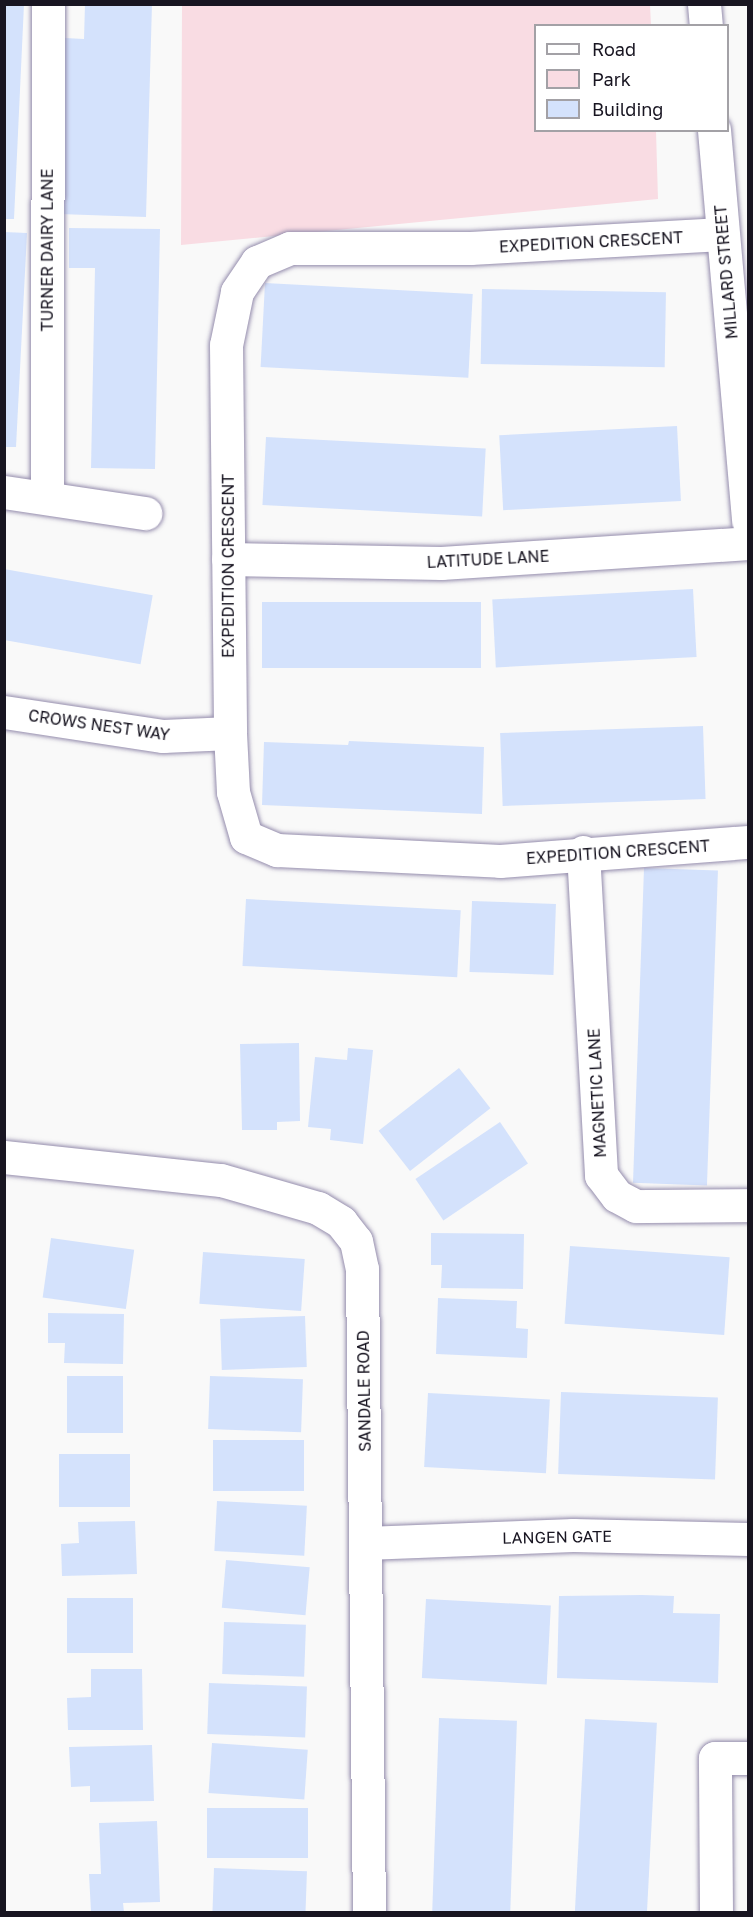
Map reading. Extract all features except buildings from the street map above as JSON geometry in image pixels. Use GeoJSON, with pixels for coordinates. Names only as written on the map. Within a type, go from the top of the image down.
{"type":"FeatureCollection","features":[{"type":"Feature","properties":{"kind":"street","name":"TURNER DAIRY LANE"},"geometry":{"type":"LineString","coordinates":[[47,496],[48,4]]}},
{"type":"Feature","properties":{"kind":"street"},"geometry":{"type":"LineString","coordinates":[[704,4],[706,24]]}},
{"type":"Feature","properties":{"kind":"street","name":"MILLARD STREET"},"geometry":{"type":"LineString","coordinates":[[714,132],[748,521]]}},
{"type":"Feature","properties":{"kind":"street","name":"EXPEDITION CRESCENT"},"geometry":{"type":"LineString","coordinates":[[722,234],[470,248],[290,248],[257,262],[237,292],[226,345],[230,734],[233,792],[246,837],[277,850],[500,861],[583,852],[748,842]]}},
{"type":"Feature","properties":{"kind":"street"},"geometry":{"type":"LineString","coordinates":[[4,492],[47,496],[145,513]]}},
{"type":"Feature","properties":{"kind":"street","name":"LATITUDE LANE"},"geometry":{"type":"LineString","coordinates":[[228,559],[441,563],[748,543]]}},
{"type":"Feature","properties":{"kind":"street","name":"CROWS NEST WAY"},"geometry":{"type":"LineString","coordinates":[[4,712],[163,736],[230,734]]}},
{"type":"Feature","properties":{"kind":"street","name":"MAGNETIC LANE"},"geometry":{"type":"LineString","coordinates":[[583,852],[601,1175],[617,1196],[636,1206],[748,1205]]}},
{"type":"Feature","properties":{"kind":"street","name":"SANDALE ROAD"},"geometry":{"type":"LineString","coordinates":[[4,1157],[202,1176],[318,1208],[347,1228],[359,1248],[362,1269],[369,1912]]}},
{"type":"Feature","properties":{"kind":"street","name":"LANGEN GATE"},"geometry":{"type":"LineString","coordinates":[[365,1543],[573,1535],[748,1539]]}},
{"type":"Feature","properties":{"kind":"street"},"geometry":{"type":"LineString","coordinates":[[716,1912],[715,1758],[748,1758]]}},
{"type":"Feature","properties":{"kind":"green space"},"geometry":{"type":"Polygon","coordinates":[[[182,5],[650,5],[651,24],[534,24],[534,132],[656,132],[658,199],[181,245],[182,5]]]}}]}
